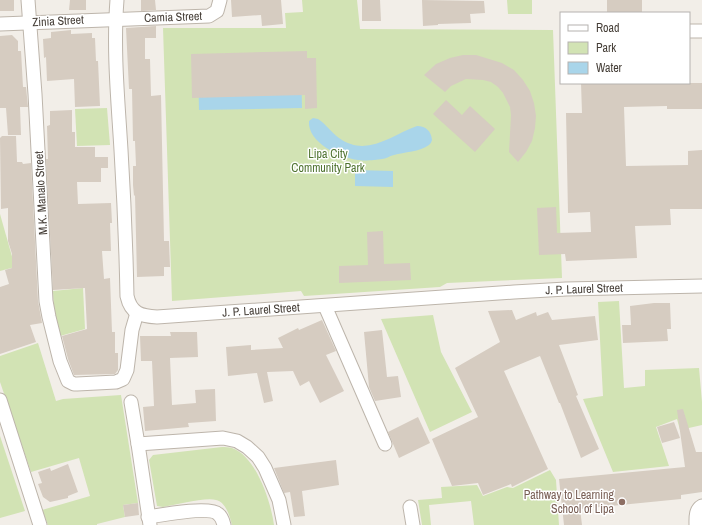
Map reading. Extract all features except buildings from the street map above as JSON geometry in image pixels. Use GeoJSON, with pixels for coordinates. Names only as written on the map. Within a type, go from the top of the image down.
{"type":"FeatureCollection","features":[{"type":"Feature","properties":{"kind":"street","name":"M.K. Manalo Street"},"geometry":{"type":"LineString","coordinates":[[28,0],[28,23],[35,94],[46,301],[48,317],[60,361],[66,378],[70,383],[116,382],[123,379],[127,370],[132,330],[137,313]]}},
{"type":"Feature","properties":{"kind":"street"},"geometry":{"type":"LineString","coordinates":[[117,0],[116,60],[123,183],[127,296],[130,307],[137,313]]}},
{"type":"Feature","properties":{"kind":"street","name":"Camia Street"},"geometry":{"type":"LineString","coordinates":[[116,19],[209,16],[217,11],[220,0]]}},
{"type":"Feature","properties":{"kind":"street","name":"Zinia Street"},"geometry":{"type":"LineString","coordinates":[[0,24],[116,19]]}},
{"type":"Feature","properties":{"kind":"street"},"geometry":{"type":"LineString","coordinates":[[690,31],[702,31]]}},
{"type":"Feature","properties":{"kind":"street","name":"J. P. Laurel Street"},"geometry":{"type":"LineString","coordinates":[[137,313],[157,317],[558,290],[702,286]]}},
{"type":"Feature","properties":{"kind":"street"},"geometry":{"type":"LineString","coordinates":[[325,306],[386,444]]}},
{"type":"Feature","properties":{"kind":"street"},"geometry":{"type":"LineString","coordinates":[[0,400],[40,525]]}},
{"type":"Feature","properties":{"kind":"street"},"geometry":{"type":"LineString","coordinates":[[131,402],[149,521],[199,510],[218,513],[224,525]]}},
{"type":"Feature","properties":{"kind":"street"},"geometry":{"type":"LineString","coordinates":[[138,444],[223,438],[237,441],[258,456],[265,468],[279,500],[284,525]]}},
{"type":"Feature","properties":{"kind":"street"},"geometry":{"type":"LineString","coordinates":[[410,506],[413,525]]}},
{"type":"Feature","properties":{"kind":"street"},"geometry":{"type":"LineString","coordinates":[[696,525],[696,513],[701,506]]}},
{"type":"Feature","properties":{"kind":"green space","name":"Lipa City Community Park"},"geometry":{"type":"Polygon","coordinates":[[[302,0],[357,0],[360,29],[553,30],[562,278],[447,283],[440,287],[304,296],[301,291],[172,301],[163,28],[286,28],[285,13],[303,12],[302,0]]]}},
{"type":"Feature","properties":{"kind":"green space"},"geometry":{"type":"Polygon","coordinates":[[[507,0],[532,0],[532,14],[508,14],[507,0]]]}},
{"type":"Feature","properties":{"kind":"green space"},"geometry":{"type":"Polygon","coordinates":[[[107,108],[110,145],[77,146],[75,109],[107,108]]]}},
{"type":"Feature","properties":{"kind":"green space"},"geometry":{"type":"Polygon","coordinates":[[[0,214],[15,267],[0,271],[0,214]]]}},
{"type":"Feature","properties":{"kind":"green space"},"geometry":{"type":"Polygon","coordinates":[[[83,288],[85,329],[60,336],[54,314],[53,291],[83,288]]]}},
{"type":"Feature","properties":{"kind":"green space"},"geometry":{"type":"Polygon","coordinates":[[[619,301],[624,388],[645,386],[645,370],[699,368],[702,402],[702,425],[680,430],[677,419],[656,427],[669,466],[613,472],[583,399],[603,396],[598,302],[619,301]]]}},
{"type":"Feature","properties":{"kind":"green space"},"geometry":{"type":"Polygon","coordinates":[[[433,315],[441,352],[472,412],[430,432],[381,319],[433,315]]]}},
{"type":"Feature","properties":{"kind":"green space"},"geometry":{"type":"Polygon","coordinates":[[[38,343],[56,401],[63,399],[121,395],[138,503],[123,505],[125,517],[97,525],[48,525],[42,510],[90,496],[79,458],[31,472],[0,382],[0,356],[38,343]]]}},
{"type":"Feature","properties":{"kind":"green space"},"geometry":{"type":"Polygon","coordinates":[[[0,436],[25,511],[0,518],[0,436]]]}},
{"type":"Feature","properties":{"kind":"green space"},"geometry":{"type":"Polygon","coordinates":[[[222,447],[232,448],[241,453],[255,470],[270,504],[274,525],[232,525],[225,507],[219,501],[211,499],[163,507],[157,506],[149,460],[153,455],[222,447]]]}},
{"type":"Feature","properties":{"kind":"green space"},"geometry":{"type":"Polygon","coordinates":[[[550,470],[556,480],[559,525],[474,525],[471,501],[429,505],[431,525],[422,525],[418,500],[442,498],[441,487],[477,485],[483,496],[507,487],[513,488],[550,470]]]}},
{"type":"Feature","properties":{"kind":"water"},"geometry":{"type":"Polygon","coordinates":[[[301,61],[302,108],[199,110],[198,63],[301,61]]]}},
{"type":"Feature","properties":{"kind":"water"},"geometry":{"type":"Polygon","coordinates":[[[313,118],[321,121],[339,138],[349,144],[359,146],[379,143],[417,126],[428,130],[432,140],[429,145],[425,147],[383,159],[351,159],[326,148],[313,136],[309,121],[313,118]]]}},
{"type":"Feature","properties":{"kind":"water"},"geometry":{"type":"Polygon","coordinates":[[[355,170],[393,171],[393,187],[355,186],[355,170]]]}},
{"type":"Feature","properties":{"kind":"place","name":"Pathway to Learning School of Lipa"},"geometry":{"type":"Point","coordinates":[622,502]}}]}
